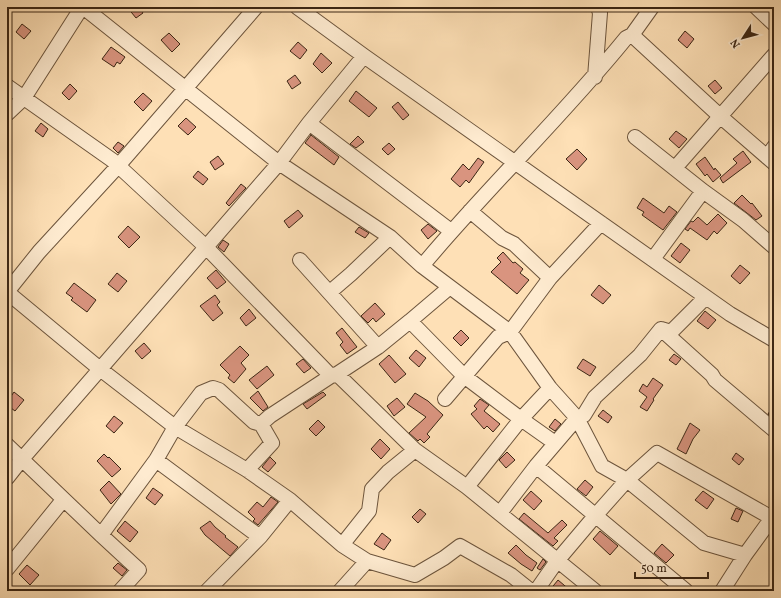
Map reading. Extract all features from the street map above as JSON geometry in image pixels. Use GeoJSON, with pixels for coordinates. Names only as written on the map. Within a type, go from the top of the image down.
{"type":"FeatureCollection","features":[{"type":"Feature","properties":{"kind":"street"},"geometry":{"type":"LineString","coordinates":[[7,114],[24,98],[83,7],[279,163],[390,237],[422,266],[510,332],[550,388],[577,418],[602,466],[627,480],[704,543],[745,555]]}},
{"type":"Feature","properties":{"kind":"street"},"geometry":{"type":"LineString","coordinates":[[256,7],[118,166],[39,252],[7,292],[100,369],[175,427],[247,470],[290,500],[342,545],[367,561],[415,575],[444,558],[460,546],[511,575],[531,591]]}},
{"type":"Feature","properties":{"kind":"street"},"geometry":{"type":"LineString","coordinates":[[297,7],[652,260],[730,314],[774,340]]}},
{"type":"Feature","properties":{"kind":"street"},"geometry":{"type":"LineString","coordinates":[[595,77],[600,13],[598,7]]}},
{"type":"Feature","properties":{"kind":"street"},"geometry":{"type":"LineString","coordinates":[[422,266],[451,231],[595,77],[626,38],[632,35],[652,7]]}},
{"type":"Feature","properties":{"kind":"street"},"geometry":{"type":"LineString","coordinates":[[756,7],[774,24]]}},
{"type":"Feature","properties":{"kind":"street"},"geometry":{"type":"LineString","coordinates":[[632,35],[721,117],[772,156]]}},
{"type":"Feature","properties":{"kind":"street"},"geometry":{"type":"LineString","coordinates":[[675,168],[774,55]]}},
{"type":"Feature","properties":{"kind":"street"},"geometry":{"type":"LineString","coordinates":[[7,478],[279,163],[364,56]]}},
{"type":"Feature","properties":{"kind":"street"},"geometry":{"type":"LineString","coordinates":[[7,86],[112,160],[206,247],[334,375],[415,450],[467,487],[595,591]]}},
{"type":"Feature","properties":{"kind":"street"},"geometry":{"type":"LineString","coordinates":[[310,123],[451,231]]}},
{"type":"Feature","properties":{"kind":"street"},"geometry":{"type":"LineString","coordinates":[[635,137],[703,191],[743,220],[774,247]]}},
{"type":"Feature","properties":{"kind":"street"},"geometry":{"type":"LineString","coordinates":[[652,260],[703,191]]}},
{"type":"Feature","properties":{"kind":"street"},"geometry":{"type":"LineString","coordinates":[[470,211],[502,238],[514,244],[550,278]]}},
{"type":"Feature","properties":{"kind":"street"},"geometry":{"type":"LineString","coordinates":[[445,398],[498,337],[510,332],[550,278],[601,223]]}},
{"type":"Feature","properties":{"kind":"street"},"geometry":{"type":"LineString","coordinates":[[330,292],[390,237]]}},
{"type":"Feature","properties":{"kind":"street"},"geometry":{"type":"LineString","coordinates":[[300,260],[378,347]]}},
{"type":"Feature","properties":{"kind":"street"},"geometry":{"type":"LineString","coordinates":[[261,424],[270,416],[378,347],[450,287]]}},
{"type":"Feature","properties":{"kind":"street"},"geometry":{"type":"LineString","coordinates":[[661,330],[671,332],[706,297]]}},
{"type":"Feature","properties":{"kind":"street"},"geometry":{"type":"LineString","coordinates":[[410,321],[464,376],[555,443]]}},
{"type":"Feature","properties":{"kind":"street"},"geometry":{"type":"LineString","coordinates":[[500,513],[555,443],[577,418],[584,414],[595,398],[640,355],[661,330]]}},
{"type":"Feature","properties":{"kind":"street"},"geometry":{"type":"LineString","coordinates":[[661,330],[712,375],[715,380],[774,430]]}},
{"type":"Feature","properties":{"kind":"street"},"geometry":{"type":"LineString","coordinates":[[101,535],[156,460],[175,427],[201,393],[213,388],[219,390],[254,422],[261,424],[272,443],[247,470]]}},
{"type":"Feature","properties":{"kind":"street"},"geometry":{"type":"LineString","coordinates":[[467,487],[521,419],[550,388]]}},
{"type":"Feature","properties":{"kind":"street"},"geometry":{"type":"LineString","coordinates":[[7,445],[63,500],[139,570],[122,590]]}},
{"type":"Feature","properties":{"kind":"street"},"geometry":{"type":"LineString","coordinates":[[342,545],[369,510],[372,489],[388,472],[415,450]]}},
{"type":"Feature","properties":{"kind":"street"},"geometry":{"type":"LineString","coordinates":[[536,591],[557,560],[595,516],[627,480],[656,453],[773,516],[745,555],[722,591]]}},
{"type":"Feature","properties":{"kind":"street"},"geometry":{"type":"LineString","coordinates":[[156,460],[260,537]]}},
{"type":"Feature","properties":{"kind":"street"},"geometry":{"type":"LineString","coordinates":[[536,466],[686,591]]}},
{"type":"Feature","properties":{"kind":"street"},"geometry":{"type":"LineString","coordinates":[[7,569],[63,500]]}},
{"type":"Feature","properties":{"kind":"street"},"geometry":{"type":"LineString","coordinates":[[207,591],[260,537],[290,500]]}},
{"type":"Feature","properties":{"kind":"street"},"geometry":{"type":"LineString","coordinates":[[340,591],[367,561]]}},
{"type":"Feature","properties":{"kind":"building"},"geometry":{"type":"Polygon","coordinates":[[[127,7],[139,7],[143,13],[136,18],[127,7]]]}},
{"type":"Feature","properties":{"kind":"building"},"geometry":{"type":"Polygon","coordinates":[[[22,24],[31,31],[24,39],[16,32],[22,24]]]}},
{"type":"Feature","properties":{"kind":"building"},"geometry":{"type":"Polygon","coordinates":[[[685,31],[694,39],[687,48],[678,40],[685,31]]]}},
{"type":"Feature","properties":{"kind":"building"},"geometry":{"type":"Polygon","coordinates":[[[169,33],[180,44],[172,52],[161,40],[169,33]]]}},
{"type":"Feature","properties":{"kind":"building"},"geometry":{"type":"Polygon","coordinates":[[[298,42],[307,50],[300,59],[290,51],[298,42]]]}},
{"type":"Feature","properties":{"kind":"building"},"geometry":{"type":"Polygon","coordinates":[[[111,47],[125,57],[120,64],[117,62],[114,67],[102,59],[111,47]]]}},
{"type":"Feature","properties":{"kind":"building"},"geometry":{"type":"Polygon","coordinates":[[[321,53],[332,63],[322,73],[313,64],[321,53]]]}},
{"type":"Feature","properties":{"kind":"building"},"geometry":{"type":"Polygon","coordinates":[[[295,75],[301,83],[292,89],[287,81],[295,75]]]}},
{"type":"Feature","properties":{"kind":"building"},"geometry":{"type":"Polygon","coordinates":[[[715,80],[722,88],[715,94],[708,86],[715,80]]]}},
{"type":"Feature","properties":{"kind":"building"},"geometry":{"type":"Polygon","coordinates":[[[70,84],[77,91],[69,100],[62,93],[70,84]]]}},
{"type":"Feature","properties":{"kind":"building"},"geometry":{"type":"Polygon","coordinates":[[[356,91],[377,108],[369,117],[349,101],[356,91]]]}},
{"type":"Feature","properties":{"kind":"building"},"geometry":{"type":"Polygon","coordinates":[[[143,93],[152,101],[143,111],[134,102],[143,93]]]}},
{"type":"Feature","properties":{"kind":"building"},"geometry":{"type":"Polygon","coordinates":[[[398,102],[409,115],[403,120],[392,107],[398,102]]]}},
{"type":"Feature","properties":{"kind":"building"},"geometry":{"type":"Polygon","coordinates":[[[186,118],[196,127],[188,135],[178,126],[186,118]]]}},
{"type":"Feature","properties":{"kind":"building"},"geometry":{"type":"Polygon","coordinates":[[[41,123],[48,129],[43,137],[35,131],[41,123]]]}},
{"type":"Feature","properties":{"kind":"building"},"geometry":{"type":"Polygon","coordinates":[[[676,131],[687,139],[679,148],[669,139],[676,131]]]}},
{"type":"Feature","properties":{"kind":"building"},"geometry":{"type":"Polygon","coordinates":[[[311,135],[339,157],[334,165],[305,143],[311,135]]]}},
{"type":"Feature","properties":{"kind":"building"},"geometry":{"type":"Polygon","coordinates":[[[358,136],[364,142],[356,148],[350,144],[358,136]]]}},
{"type":"Feature","properties":{"kind":"building"},"geometry":{"type":"Polygon","coordinates":[[[118,142],[124,146],[118,153],[113,148],[118,142]]]}},
{"type":"Feature","properties":{"kind":"building"},"geometry":{"type":"Polygon","coordinates":[[[389,143],[395,149],[388,155],[382,149],[389,143]]]}},
{"type":"Feature","properties":{"kind":"building"},"geometry":{"type":"Polygon","coordinates":[[[577,149],[587,159],[577,170],[566,159],[577,149]]]}},
{"type":"Feature","properties":{"kind":"building"},"geometry":{"type":"Polygon","coordinates":[[[743,151],[751,162],[723,183],[720,178],[737,163],[733,159],[743,151]]]}},
{"type":"Feature","properties":{"kind":"building"},"geometry":{"type":"Polygon","coordinates":[[[218,156],[224,164],[215,170],[210,162],[218,156]]]}},
{"type":"Feature","properties":{"kind":"building"},"geometry":{"type":"Polygon","coordinates":[[[705,157],[714,170],[715,168],[721,175],[713,182],[707,174],[705,176],[696,164],[705,157]]]}},
{"type":"Feature","properties":{"kind":"building"},"geometry":{"type":"Polygon","coordinates":[[[478,158],[484,162],[469,183],[466,180],[460,187],[451,179],[463,164],[469,170],[478,158]]]}},
{"type":"Feature","properties":{"kind":"building"},"geometry":{"type":"Polygon","coordinates":[[[198,171],[208,179],[203,185],[193,177],[198,171]]]}},
{"type":"Feature","properties":{"kind":"building"},"geometry":{"type":"Polygon","coordinates":[[[241,184],[246,188],[229,206],[226,203],[241,184]]]}},
{"type":"Feature","properties":{"kind":"building"},"geometry":{"type":"Polygon","coordinates":[[[742,195],[751,204],[752,203],[762,216],[756,220],[734,203],[742,195]]]}},
{"type":"Feature","properties":{"kind":"building"},"geometry":{"type":"Polygon","coordinates":[[[643,198],[664,213],[669,206],[677,212],[663,230],[642,215],[644,212],[637,208],[643,198]]]}},
{"type":"Feature","properties":{"kind":"building"},"geometry":{"type":"Polygon","coordinates":[[[298,210],[303,216],[289,228],[284,221],[298,210]]]}},
{"type":"Feature","properties":{"kind":"building"},"geometry":{"type":"Polygon","coordinates":[[[718,214],[727,223],[717,234],[714,231],[707,240],[690,228],[688,231],[685,229],[691,221],[693,222],[698,217],[707,225],[718,214]]]}},
{"type":"Feature","properties":{"kind":"building"},"geometry":{"type":"Polygon","coordinates":[[[428,224],[437,231],[428,239],[421,230],[428,224]]]}},
{"type":"Feature","properties":{"kind":"building"},"geometry":{"type":"Polygon","coordinates":[[[128,226],[140,237],[129,248],[118,237],[128,226]]]}},
{"type":"Feature","properties":{"kind":"building"},"geometry":{"type":"Polygon","coordinates":[[[359,227],[369,233],[365,238],[355,232],[359,227]]]}},
{"type":"Feature","properties":{"kind":"building"},"geometry":{"type":"Polygon","coordinates":[[[223,240],[229,244],[224,252],[218,247],[223,240]]]}},
{"type":"Feature","properties":{"kind":"building"},"geometry":{"type":"Polygon","coordinates":[[[681,243],[690,250],[680,263],[671,256],[681,243]]]}},
{"type":"Feature","properties":{"kind":"building"},"geometry":{"type":"Polygon","coordinates":[[[503,252],[513,263],[515,262],[523,269],[520,273],[529,280],[517,294],[491,272],[501,262],[497,258],[503,252]]]}},
{"type":"Feature","properties":{"kind":"building"},"geometry":{"type":"Polygon","coordinates":[[[740,265],[750,273],[740,284],[731,276],[740,265]]]}},
{"type":"Feature","properties":{"kind":"building"},"geometry":{"type":"Polygon","coordinates":[[[216,270],[226,282],[217,289],[207,278],[216,270]]]}},
{"type":"Feature","properties":{"kind":"building"},"geometry":{"type":"Polygon","coordinates":[[[117,273],[127,281],[118,292],[108,284],[117,273]]]}},
{"type":"Feature","properties":{"kind":"building"},"geometry":{"type":"Polygon","coordinates":[[[74,283],[96,300],[87,312],[71,300],[73,298],[66,293],[74,283]]]}},
{"type":"Feature","properties":{"kind":"building"},"geometry":{"type":"Polygon","coordinates":[[[599,285],[611,295],[603,304],[591,295],[599,285]]]}},
{"type":"Feature","properties":{"kind":"building"},"geometry":{"type":"Polygon","coordinates":[[[215,295],[220,302],[217,305],[223,313],[213,321],[200,306],[215,295]]]}},
{"type":"Feature","properties":{"kind":"building"},"geometry":{"type":"Polygon","coordinates":[[[375,303],[385,314],[376,322],[373,318],[368,323],[361,316],[375,303]]]}},
{"type":"Feature","properties":{"kind":"building"},"geometry":{"type":"Polygon","coordinates":[[[249,309],[256,318],[246,326],[240,318],[249,309]]]}},
{"type":"Feature","properties":{"kind":"building"},"geometry":{"type":"Polygon","coordinates":[[[705,311],[716,320],[708,329],[697,321],[705,311]]]}},
{"type":"Feature","properties":{"kind":"building"},"geometry":{"type":"Polygon","coordinates":[[[342,328],[357,347],[347,354],[340,345],[343,342],[336,333],[342,328]]]}},
{"type":"Feature","properties":{"kind":"building"},"geometry":{"type":"Polygon","coordinates":[[[461,330],[469,338],[461,346],[453,338],[461,330]]]}},
{"type":"Feature","properties":{"kind":"building"},"geometry":{"type":"Polygon","coordinates":[[[144,343],[151,351],[142,359],[135,351],[144,343]]]}},
{"type":"Feature","properties":{"kind":"building"},"geometry":{"type":"Polygon","coordinates":[[[240,346],[249,355],[241,363],[246,369],[234,383],[228,378],[230,375],[220,365],[240,346]]]}},
{"type":"Feature","properties":{"kind":"building"},"geometry":{"type":"Polygon","coordinates":[[[416,350],[426,358],[419,367],[409,358],[416,350]]]}},
{"type":"Feature","properties":{"kind":"building"},"geometry":{"type":"Polygon","coordinates":[[[674,354],[681,359],[676,365],[669,360],[674,354]]]}},
{"type":"Feature","properties":{"kind":"building"},"geometry":{"type":"Polygon","coordinates":[[[389,355],[406,374],[395,383],[379,364],[389,355]]]}},
{"type":"Feature","properties":{"kind":"building"},"geometry":{"type":"Polygon","coordinates":[[[303,359],[311,368],[304,373],[296,364],[303,359]]]}},
{"type":"Feature","properties":{"kind":"building"},"geometry":{"type":"Polygon","coordinates":[[[583,359],[596,367],[590,376],[577,368],[583,359]]]}},
{"type":"Feature","properties":{"kind":"building"},"geometry":{"type":"Polygon","coordinates":[[[267,366],[274,375],[257,389],[249,380],[267,366]]]}},
{"type":"Feature","properties":{"kind":"building"},"geometry":{"type":"Polygon","coordinates":[[[653,378],[663,385],[647,411],[640,407],[647,397],[639,391],[643,384],[647,387],[653,378]]]}},
{"type":"Feature","properties":{"kind":"building"},"geometry":{"type":"Polygon","coordinates":[[[258,391],[268,407],[263,411],[250,398],[258,391]]]}},
{"type":"Feature","properties":{"kind":"building"},"geometry":{"type":"Polygon","coordinates":[[[14,392],[24,400],[15,411],[7,405],[7,402],[14,392]]]}},
{"type":"Feature","properties":{"kind":"building"},"geometry":{"type":"Polygon","coordinates":[[[323,392],[326,395],[307,409],[303,404],[323,392]]]}},
{"type":"Feature","properties":{"kind":"building"},"geometry":{"type":"Polygon","coordinates":[[[415,393],[428,401],[443,415],[427,434],[430,437],[424,443],[420,439],[418,441],[409,433],[426,417],[407,404],[415,393]]]}},
{"type":"Feature","properties":{"kind":"building"},"geometry":{"type":"Polygon","coordinates":[[[397,398],[405,407],[394,416],[387,406],[397,398]]]}},
{"type":"Feature","properties":{"kind":"building"},"geometry":{"type":"Polygon","coordinates":[[[480,399],[489,405],[484,411],[500,424],[493,432],[487,426],[484,429],[471,414],[477,409],[474,406],[480,399]]]}},
{"type":"Feature","properties":{"kind":"building"},"geometry":{"type":"Polygon","coordinates":[[[774,405],[774,419],[768,414],[774,405]]]}},
{"type":"Feature","properties":{"kind":"building"},"geometry":{"type":"Polygon","coordinates":[[[603,410],[612,417],[608,423],[598,416],[603,410]]]}},
{"type":"Feature","properties":{"kind":"building"},"geometry":{"type":"Polygon","coordinates":[[[114,416],[123,423],[114,433],[106,426],[114,416]]]}},
{"type":"Feature","properties":{"kind":"building"},"geometry":{"type":"Polygon","coordinates":[[[555,419],[561,424],[555,431],[549,427],[555,419]]]}},
{"type":"Feature","properties":{"kind":"building"},"geometry":{"type":"Polygon","coordinates":[[[318,420],[325,427],[316,436],[309,429],[318,420]]]}},
{"type":"Feature","properties":{"kind":"building"},"geometry":{"type":"Polygon","coordinates":[[[690,423],[700,430],[693,439],[686,454],[677,449],[690,423]]]}},
{"type":"Feature","properties":{"kind":"building"},"geometry":{"type":"Polygon","coordinates":[[[380,439],[390,449],[381,459],[371,449],[380,439]]]}},
{"type":"Feature","properties":{"kind":"building"},"geometry":{"type":"Polygon","coordinates":[[[507,452],[515,460],[506,468],[499,460],[507,452]]]}},
{"type":"Feature","properties":{"kind":"building"},"geometry":{"type":"Polygon","coordinates":[[[736,453],[744,459],[739,465],[732,459],[736,453]]]}},
{"type":"Feature","properties":{"kind":"building"},"geometry":{"type":"Polygon","coordinates":[[[104,454],[121,469],[112,477],[97,461],[104,454]]]}},
{"type":"Feature","properties":{"kind":"building"},"geometry":{"type":"Polygon","coordinates":[[[270,457],[276,463],[268,472],[262,467],[270,457]]]}},
{"type":"Feature","properties":{"kind":"building"},"geometry":{"type":"Polygon","coordinates":[[[585,480],[593,487],[586,496],[577,489],[585,480]]]}},
{"type":"Feature","properties":{"kind":"building"},"geometry":{"type":"Polygon","coordinates":[[[109,481],[121,494],[111,504],[100,490],[109,481]]]}},
{"type":"Feature","properties":{"kind":"building"},"geometry":{"type":"Polygon","coordinates":[[[153,488],[163,495],[155,505],[146,498],[153,488]]]}},
{"type":"Feature","properties":{"kind":"building"},"geometry":{"type":"Polygon","coordinates":[[[531,491],[542,501],[534,510],[523,500],[531,491]]]}},
{"type":"Feature","properties":{"kind":"building"},"geometry":{"type":"Polygon","coordinates":[[[703,491],[714,499],[707,509],[695,500],[703,491]]]}},
{"type":"Feature","properties":{"kind":"building"},"geometry":{"type":"Polygon","coordinates":[[[271,497],[278,502],[258,525],[253,521],[255,519],[248,512],[257,502],[263,507],[271,497]]]}},
{"type":"Feature","properties":{"kind":"building"},"geometry":{"type":"Polygon","coordinates":[[[736,508],[743,511],[738,522],[731,519],[736,508]]]}},
{"type":"Feature","properties":{"kind":"building"},"geometry":{"type":"Polygon","coordinates":[[[420,509],[426,514],[418,523],[412,517],[420,509]]]}},
{"type":"Feature","properties":{"kind":"building"},"geometry":{"type":"Polygon","coordinates":[[[524,513],[548,533],[562,520],[567,525],[554,538],[558,541],[553,546],[519,519],[524,513]]]}},
{"type":"Feature","properties":{"kind":"building"},"geometry":{"type":"Polygon","coordinates":[[[125,521],[138,532],[130,542],[117,531],[125,521]]]}},
{"type":"Feature","properties":{"kind":"building"},"geometry":{"type":"Polygon","coordinates":[[[210,521],[226,536],[225,537],[238,547],[230,556],[205,535],[200,528],[210,521]]]}},
{"type":"Feature","properties":{"kind":"building"},"geometry":{"type":"Polygon","coordinates":[[[600,531],[618,546],[610,555],[593,539],[600,531]]]}},
{"type":"Feature","properties":{"kind":"building"},"geometry":{"type":"Polygon","coordinates":[[[382,533],[391,540],[384,550],[374,544],[382,533]]]}},
{"type":"Feature","properties":{"kind":"building"},"geometry":{"type":"Polygon","coordinates":[[[662,544],[674,555],[666,563],[654,553],[662,544]]]}},
{"type":"Feature","properties":{"kind":"building"},"geometry":{"type":"Polygon","coordinates":[[[516,545],[537,563],[532,571],[508,553],[516,545]]]}},
{"type":"Feature","properties":{"kind":"building"},"geometry":{"type":"Polygon","coordinates":[[[543,559],[546,562],[540,570],[537,568],[543,559]]]}},
{"type":"Feature","properties":{"kind":"building"},"geometry":{"type":"Polygon","coordinates":[[[118,563],[127,570],[122,576],[113,568],[118,563]]]}},
{"type":"Feature","properties":{"kind":"building"},"geometry":{"type":"Polygon","coordinates":[[[27,565],[39,575],[30,585],[19,574],[27,565]]]}},
{"type":"Feature","properties":{"kind":"building"},"geometry":{"type":"Polygon","coordinates":[[[558,580],[571,591],[549,591],[558,580]]]}}]}
